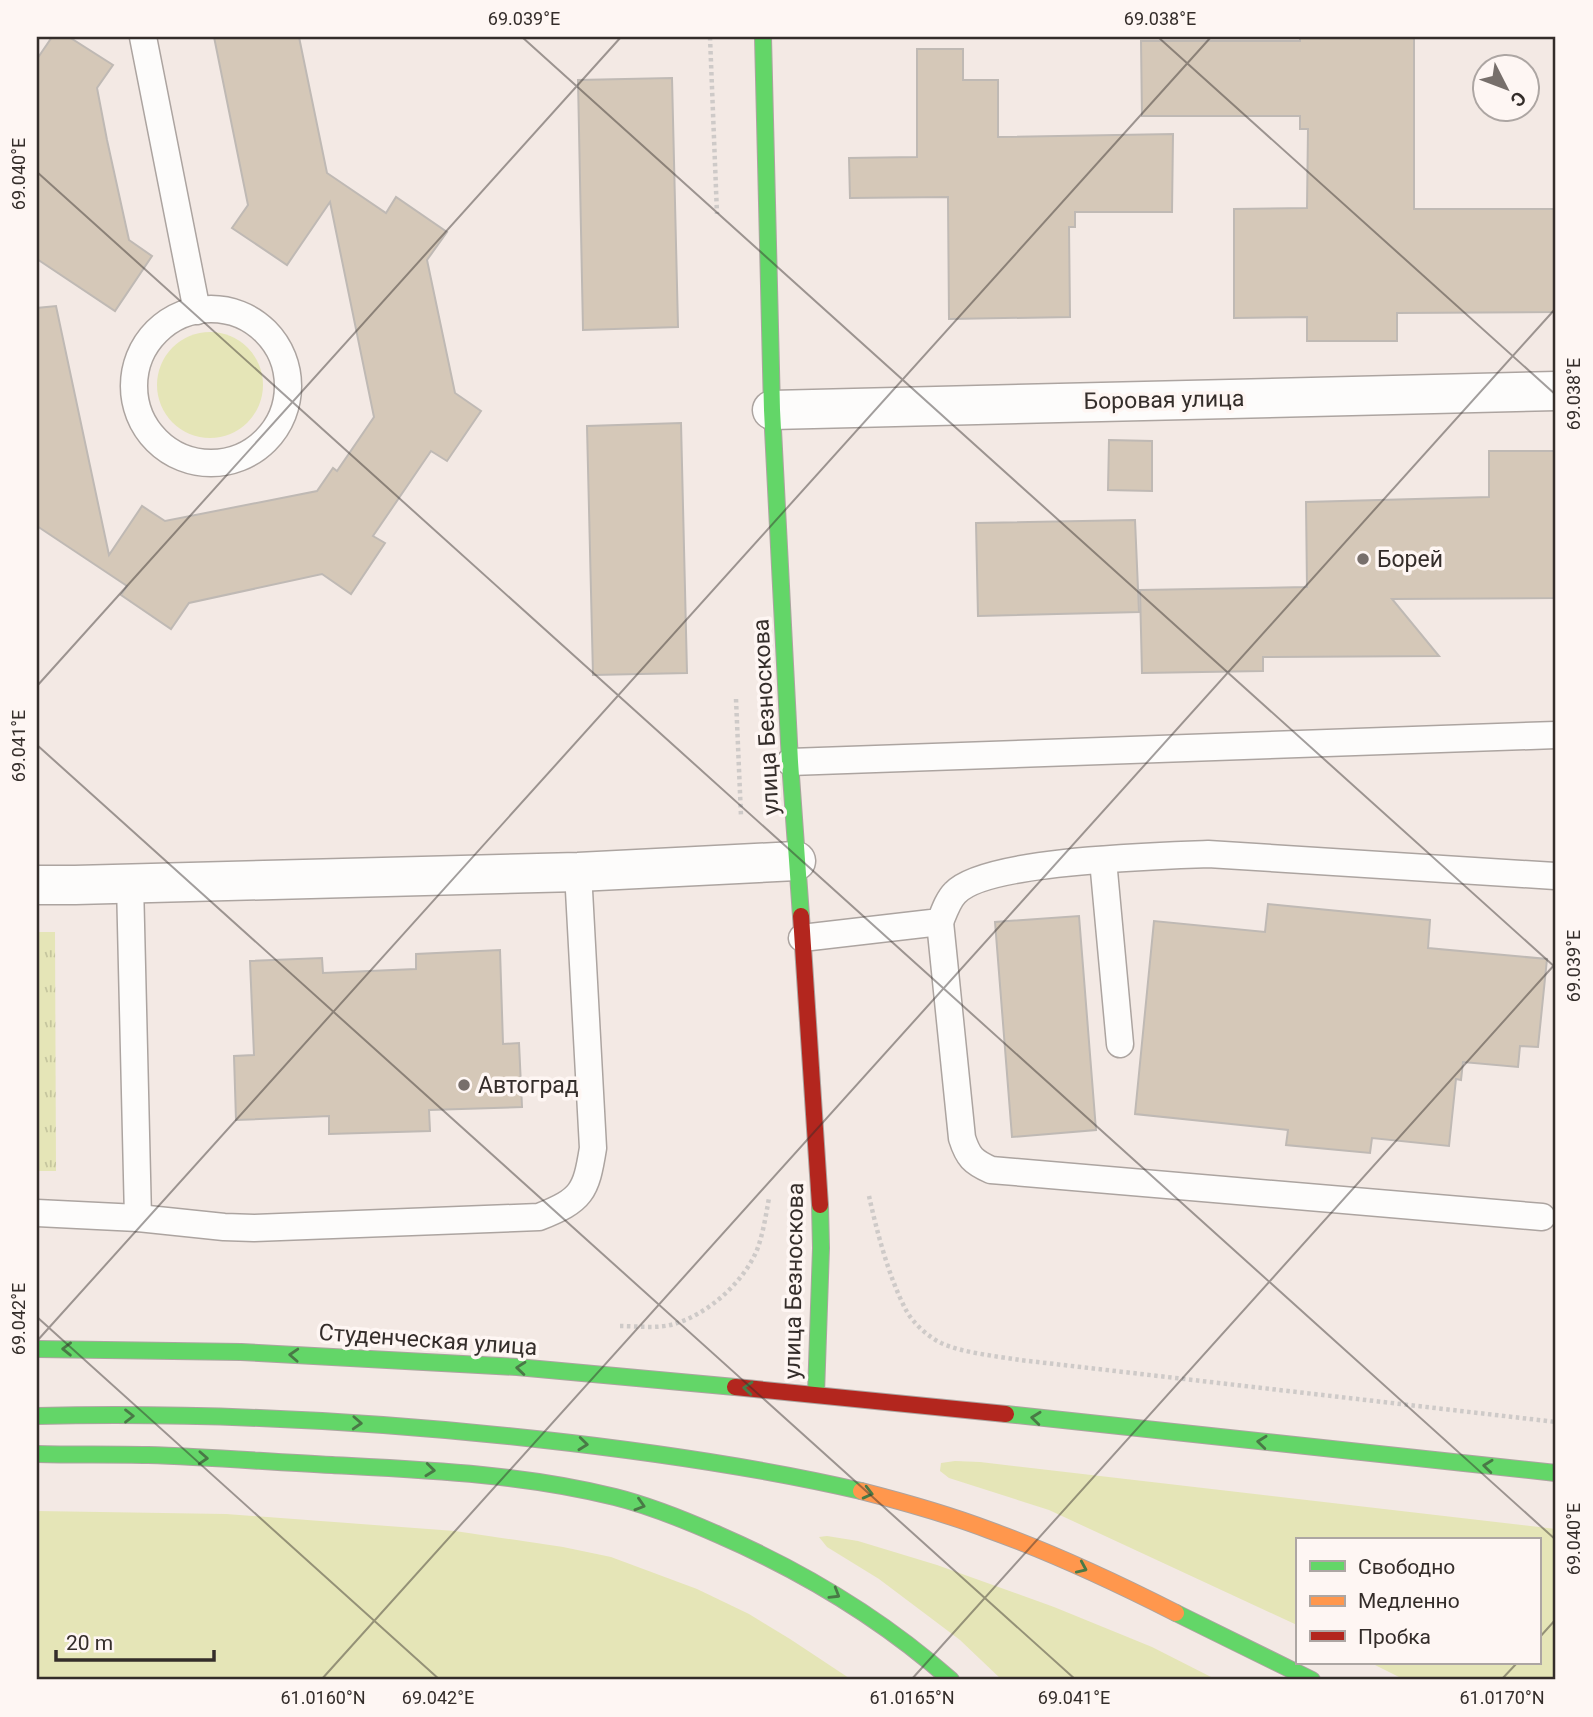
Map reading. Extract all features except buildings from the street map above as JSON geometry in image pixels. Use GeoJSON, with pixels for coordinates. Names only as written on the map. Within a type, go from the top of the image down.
{"type":"FeatureCollection","features":[{"type":"Feature","properties":{"kind":"main road","name":"улица Безноскова"},"geometry":{"type":"LineString","coordinates":[[763,37],[772,410],[796,861],[819,1182],[821,1248],[816,1394]]}},
{"type":"Feature","properties":{"kind":"main road","name":"Студенческая улица"},"geometry":{"type":"LineString","coordinates":[[37,1349],[241,1352],[517,1367],[816,1394],[1556,1473]]}},
{"type":"Feature","properties":{"kind":"main road"},"geometry":{"type":"LineString","coordinates":[[37,1416],[234,1417],[394,1425],[658,1452],[802,1476],[962,1520],[1040,1550],[1118,1584],[1312,1680]]}},
{"type":"Feature","properties":{"kind":"main road"},"geometry":{"type":"LineString","coordinates":[[37,1454],[148,1455],[411,1469],[562,1486],[615,1497],[714,1532],[798,1573],[877,1620],[951,1680]]}},
{"type":"Feature","properties":{"kind":"street","name":"Боровая улица"},"geometry":{"type":"LineString","coordinates":[[772,410],[1556,391]]}},
{"type":"Feature","properties":{"kind":"street"},"geometry":{"type":"LineString","coordinates":[[37,885],[578,872],[796,861]]}},
{"type":"Feature","properties":{"kind":"lane"},"geometry":{"type":"LineString","coordinates":[[143,37],[197,311]]}},
{"type":"Feature","properties":{"kind":"lane"},"geometry":{"type":"LineString","coordinates":[[225,310],[249,319],[276,345],[286,368],[288,394],[275,429],[257,447],[235,459],[197,462],[173,453],[154,437],[136,403],[137,366],[148,342],[165,324],[197,311],[225,310]]}},
{"type":"Feature","properties":{"kind":"lane"},"geometry":{"type":"LineString","coordinates":[[790,762],[1556,735]]}},
{"type":"Feature","properties":{"kind":"lane"},"geometry":{"type":"LineString","coordinates":[[1542,1217],[991,1170],[978,1164],[967,1154],[962,1138],[940,922],[945,908],[956,892],[980,878],[1002,872],[1103,860],[1208,855],[1555,876]]}},
{"type":"Feature","properties":{"kind":"lane"},"geometry":{"type":"LineString","coordinates":[[1103,860],[1120,1044]]}},
{"type":"Feature","properties":{"kind":"lane"},"geometry":{"type":"LineString","coordinates":[[37,1213],[138,1217],[254,1228],[539,1217],[562,1208],[579,1195],[588,1176],[593,1148],[578,872]]}},
{"type":"Feature","properties":{"kind":"lane"},"geometry":{"type":"LineString","coordinates":[[130,883],[138,1217]]}},
{"type":"Feature","properties":{"kind":"lane"},"geometry":{"type":"LineString","coordinates":[[802,938],[940,922]]}},
{"type":"Feature","properties":{"kind":"path"},"geometry":{"type":"LineString","coordinates":[[614,1325],[671,1325],[695,1317],[714,1304],[745,1270],[757,1250],[772,1184],[866,1180],[892,1278],[907,1312],[921,1329],[940,1342],[973,1352],[1020,1360],[1556,1422]]}},
{"type":"Feature","properties":{"kind":"green space"},"geometry":{"type":"Polygon","coordinates":[[[210,332],[230,336],[248,347],[259,365],[263,385],[259,405],[248,423],[230,434],[210,438],[190,434],[172,423],[161,405],[157,385],[161,365],[172,347],[190,336],[210,332]]]}},
{"type":"Feature","properties":{"kind":"green space"},"geometry":{"type":"Polygon","coordinates":[[[37,932],[55,932],[56,1171],[37,1171],[37,932]]]}},
{"type":"Feature","properties":{"kind":"green space"},"geometry":{"type":"Polygon","coordinates":[[[980,1462],[1556,1529],[1556,1680],[1405,1680],[1373,1664],[1540,1664],[1540,1538],[1296,1538],[1296,1625],[1049,1510],[949,1478],[940,1471],[941,1463],[980,1462]]]}},
{"type":"Feature","properties":{"kind":"green space"},"geometry":{"type":"Polygon","coordinates":[[[37,1511],[226,1514],[455,1531],[563,1547],[611,1557],[697,1589],[749,1614],[852,1680],[37,1680],[37,1511]]]}},
{"type":"Feature","properties":{"kind":"green space"},"geometry":{"type":"Polygon","coordinates":[[[819,1537],[858,1541],[937,1565],[1054,1607],[1152,1647],[1217,1680],[1002,1680],[960,1640],[879,1579],[827,1547],[819,1537]]]}},
{"type":"Feature","properties":{"kind":"traffic: fast"},"geometry":{"type":"LineString","coordinates":[[763,37],[772,410],[790,762],[801,916]]}},
{"type":"Feature","properties":{"kind":"traffic: fast"},"geometry":{"type":"LineString","coordinates":[[816,1394],[820,1205]]}},
{"type":"Feature","properties":{"kind":"traffic: fast"},"geometry":{"type":"LineString","coordinates":[[37,1349],[241,1352],[517,1367],[735,1387]]}},
{"type":"Feature","properties":{"kind":"traffic: fast"},"geometry":{"type":"LineString","coordinates":[[1006,1414],[1556,1473]]}},
{"type":"Feature","properties":{"kind":"traffic: fast"},"geometry":{"type":"LineString","coordinates":[[37,1416],[224,1417],[474,1433],[699,1460],[861,1491]]}},
{"type":"Feature","properties":{"kind":"traffic: fast"},"geometry":{"type":"LineString","coordinates":[[37,1454],[171,1456],[439,1471],[545,1483],[615,1497],[706,1529],[812,1581],[870,1617],[951,1680]]}},
{"type":"Feature","properties":{"kind":"traffic: fast"},"geometry":{"type":"LineString","coordinates":[[1176,1613],[1312,1680]]}},
{"type":"Feature","properties":{"kind":"traffic: slow"},"geometry":{"type":"LineString","coordinates":[[861,1491],[973,1524],[1013,1539],[1084,1568],[1176,1613]]}},
{"type":"Feature","properties":{"kind":"traffic: jam"},"geometry":{"type":"LineString","coordinates":[[801,916],[820,1205]]}},
{"type":"Feature","properties":{"kind":"traffic: jam"},"geometry":{"type":"LineString","coordinates":[[735,1387],[1006,1414]]}},
{"type":"Feature","properties":{"kind":"place","name":"Борей"},"geometry":{"type":"Point","coordinates":[1363,559]}},
{"type":"Feature","properties":{"kind":"place","name":"Автоград"},"geometry":{"type":"Point","coordinates":[464,1085]}}]}
